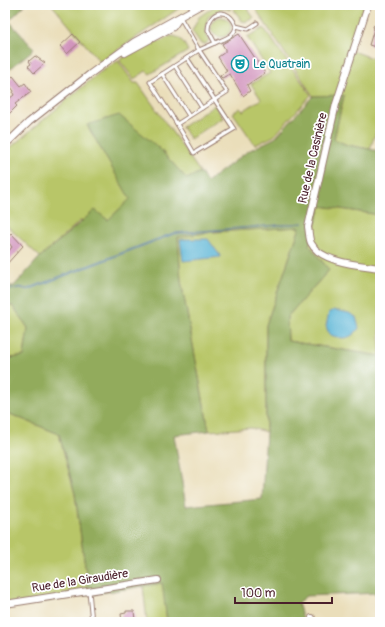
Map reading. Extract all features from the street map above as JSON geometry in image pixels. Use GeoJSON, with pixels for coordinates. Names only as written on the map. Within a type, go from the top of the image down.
{"type":"FeatureCollection","features":[{"type":"Feature","properties":{"kind":"street"},"geometry":{"type":"LineString","coordinates":[[5,145],[29,122],[90,74],[116,56],[161,35],[173,27],[180,18],[201,5]]}},
{"type":"Feature","properties":{"kind":"street","name":"Rue de la Casinière"},"geometry":{"type":"LineString","coordinates":[[368,5],[336,104],[308,227],[310,242],[316,250],[334,261],[380,268]]}},
{"type":"Feature","properties":{"kind":"street","name":"Rue de la Giraudière"},"geometry":{"type":"LineString","coordinates":[[5,604],[158,580]]}},
{"type":"Feature","properties":{"kind":"lane"},"geometry":{"type":"LineString","coordinates":[[187,58],[234,128],[194,153],[150,82],[199,50],[215,43],[231,36],[235,31],[236,26],[233,18],[226,13],[218,13],[212,18],[208,30],[215,43]]}},
{"type":"Feature","properties":{"kind":"lane"},"geometry":{"type":"LineString","coordinates":[[177,124],[227,92],[180,18]]}},
{"type":"Feature","properties":{"kind":"lane"},"geometry":{"type":"LineString","coordinates":[[236,26],[248,29],[257,23]]}},
{"type":"Feature","properties":{"kind":"lane"},"geometry":{"type":"LineString","coordinates":[[175,66],[202,108]]}},
{"type":"Feature","properties":{"kind":"lane"},"geometry":{"type":"LineString","coordinates":[[162,74],[189,116]]}},
{"type":"Feature","properties":{"kind":"lane"},"geometry":{"type":"LineString","coordinates":[[89,591],[92,622]]}},
{"type":"Feature","properties":{"kind":"green space"},"geometry":{"type":"Polygon","coordinates":[[[5,5],[25,5],[9,21],[34,49],[5,73],[5,5]]]}},
{"type":"Feature","properties":{"kind":"green space"},"geometry":{"type":"Polygon","coordinates":[[[52,5],[184,5],[100,62],[52,5]]]}},
{"type":"Feature","properties":{"kind":"green space"},"geometry":{"type":"Polygon","coordinates":[[[216,5],[231,5],[230,10],[222,8],[208,17],[205,30],[209,40],[206,44],[201,44],[192,31],[199,17],[216,5]]]}},
{"type":"Feature","properties":{"kind":"green space"},"geometry":{"type":"Polygon","coordinates":[[[234,5],[245,5],[254,18],[247,22],[242,21],[234,10],[234,5]]]}},
{"type":"Feature","properties":{"kind":"green space"},"geometry":{"type":"Polygon","coordinates":[[[253,5],[365,5],[350,50],[380,61],[380,121],[370,149],[347,145],[334,139],[344,96],[313,96],[253,5]]]}},
{"type":"Feature","properties":{"kind":"green space"},"geometry":{"type":"Polygon","coordinates":[[[221,17],[228,20],[231,27],[228,34],[221,37],[214,34],[211,27],[214,20],[221,17]]]}},
{"type":"Feature","properties":{"kind":"green space"},"geometry":{"type":"Polygon","coordinates":[[[264,28],[311,95],[274,136],[255,145],[233,113],[240,108],[243,111],[261,99],[251,84],[270,73],[247,37],[264,28]]]}},
{"type":"Feature","properties":{"kind":"green space"},"geometry":{"type":"Polygon","coordinates":[[[171,36],[180,39],[188,51],[150,74],[146,71],[134,79],[119,60],[155,41],[159,42],[171,36]]]}},
{"type":"Feature","properties":{"kind":"green space"},"geometry":{"type":"Polygon","coordinates":[[[118,61],[134,83],[138,83],[200,172],[187,180],[159,148],[87,125],[131,199],[108,220],[80,221],[40,257],[5,224],[5,152],[99,73],[118,61]]]}},
{"type":"Feature","properties":{"kind":"green space"},"geometry":{"type":"Polygon","coordinates":[[[344,95],[334,139],[347,145],[380,151],[380,215],[321,206],[309,245],[329,270],[287,317],[288,341],[380,356],[380,593],[306,596],[298,603],[304,622],[167,622],[162,583],[89,595],[75,494],[59,434],[5,412],[5,359],[24,356],[28,328],[13,306],[5,306],[5,286],[14,286],[40,257],[95,210],[108,220],[130,199],[87,125],[119,115],[159,148],[187,179],[200,172],[207,182],[248,151],[275,138],[313,96],[344,95]],[[300,227],[213,232],[178,237],[181,281],[209,431],[174,435],[186,506],[262,499],[266,432],[266,325],[300,227]]]}},
{"type":"Feature","properties":{"kind":"green space"},"geometry":{"type":"Polygon","coordinates":[[[215,105],[223,118],[190,139],[182,127],[215,105]]]}},
{"type":"Feature","properties":{"kind":"green space"},"geometry":{"type":"Polygon","coordinates":[[[321,206],[380,215],[380,356],[288,341],[287,317],[329,270],[309,245],[321,206]]]}},
{"type":"Feature","properties":{"kind":"green space"},"geometry":{"type":"Polygon","coordinates":[[[300,227],[266,325],[266,432],[251,428],[209,431],[181,281],[178,237],[213,232],[300,227]]]}},
{"type":"Feature","properties":{"kind":"green space"},"geometry":{"type":"Polygon","coordinates":[[[5,306],[13,306],[28,328],[24,356],[5,359],[5,306]]]}},
{"type":"Feature","properties":{"kind":"green space"},"geometry":{"type":"Polygon","coordinates":[[[5,412],[59,434],[75,494],[89,595],[5,608],[5,412]]]}},
{"type":"Feature","properties":{"kind":"green space"},"geometry":{"type":"Polygon","coordinates":[[[163,583],[167,622],[147,622],[143,586],[163,583]]]}},
{"type":"Feature","properties":{"kind":"water"},"geometry":{"type":"Polygon","coordinates":[[[304,223],[174,234],[28,290],[20,288],[5,291],[20,287],[27,289],[173,233],[304,223]]]}},
{"type":"Feature","properties":{"kind":"water"},"geometry":{"type":"Polygon","coordinates":[[[180,239],[208,239],[221,257],[183,261],[180,239]]]}},
{"type":"Feature","properties":{"kind":"water"},"geometry":{"type":"Polygon","coordinates":[[[335,310],[349,313],[356,317],[359,328],[353,335],[342,338],[329,334],[326,326],[329,312],[335,310]]]}},
{"type":"Feature","properties":{"kind":"building"},"geometry":{"type":"Polygon","coordinates":[[[380,22],[379,48],[369,45],[374,29],[373,26],[380,22]]]}},
{"type":"Feature","properties":{"kind":"building"},"geometry":{"type":"Polygon","coordinates":[[[73,34],[80,42],[67,54],[60,46],[73,34]]]}},
{"type":"Feature","properties":{"kind":"building","name":"Le Quatrain"},"geometry":{"type":"Polygon","coordinates":[[[239,34],[265,73],[247,85],[250,91],[243,96],[230,74],[222,78],[220,76],[227,71],[218,57],[225,52],[222,44],[239,34]]]}},
{"type":"Feature","properties":{"kind":"building"},"geometry":{"type":"Polygon","coordinates":[[[35,56],[45,63],[34,73],[28,66],[31,64],[29,61],[35,56]]]}},
{"type":"Feature","properties":{"kind":"building"},"geometry":{"type":"Polygon","coordinates":[[[13,76],[21,86],[25,83],[31,92],[15,104],[17,106],[5,118],[5,102],[14,95],[14,91],[6,81],[13,76]]]}},
{"type":"Feature","properties":{"kind":"building"},"geometry":{"type":"Polygon","coordinates":[[[11,233],[23,246],[5,266],[5,256],[12,247],[6,239],[11,233]]]}},
{"type":"Feature","properties":{"kind":"building"},"geometry":{"type":"Polygon","coordinates":[[[126,611],[134,611],[135,620],[122,622],[121,614],[126,613],[126,611]]]}},
{"type":"Feature","properties":{"kind":"place","name":"Le Quatrain"},"geometry":{"type":"Point","coordinates":[240,64]}}]}
